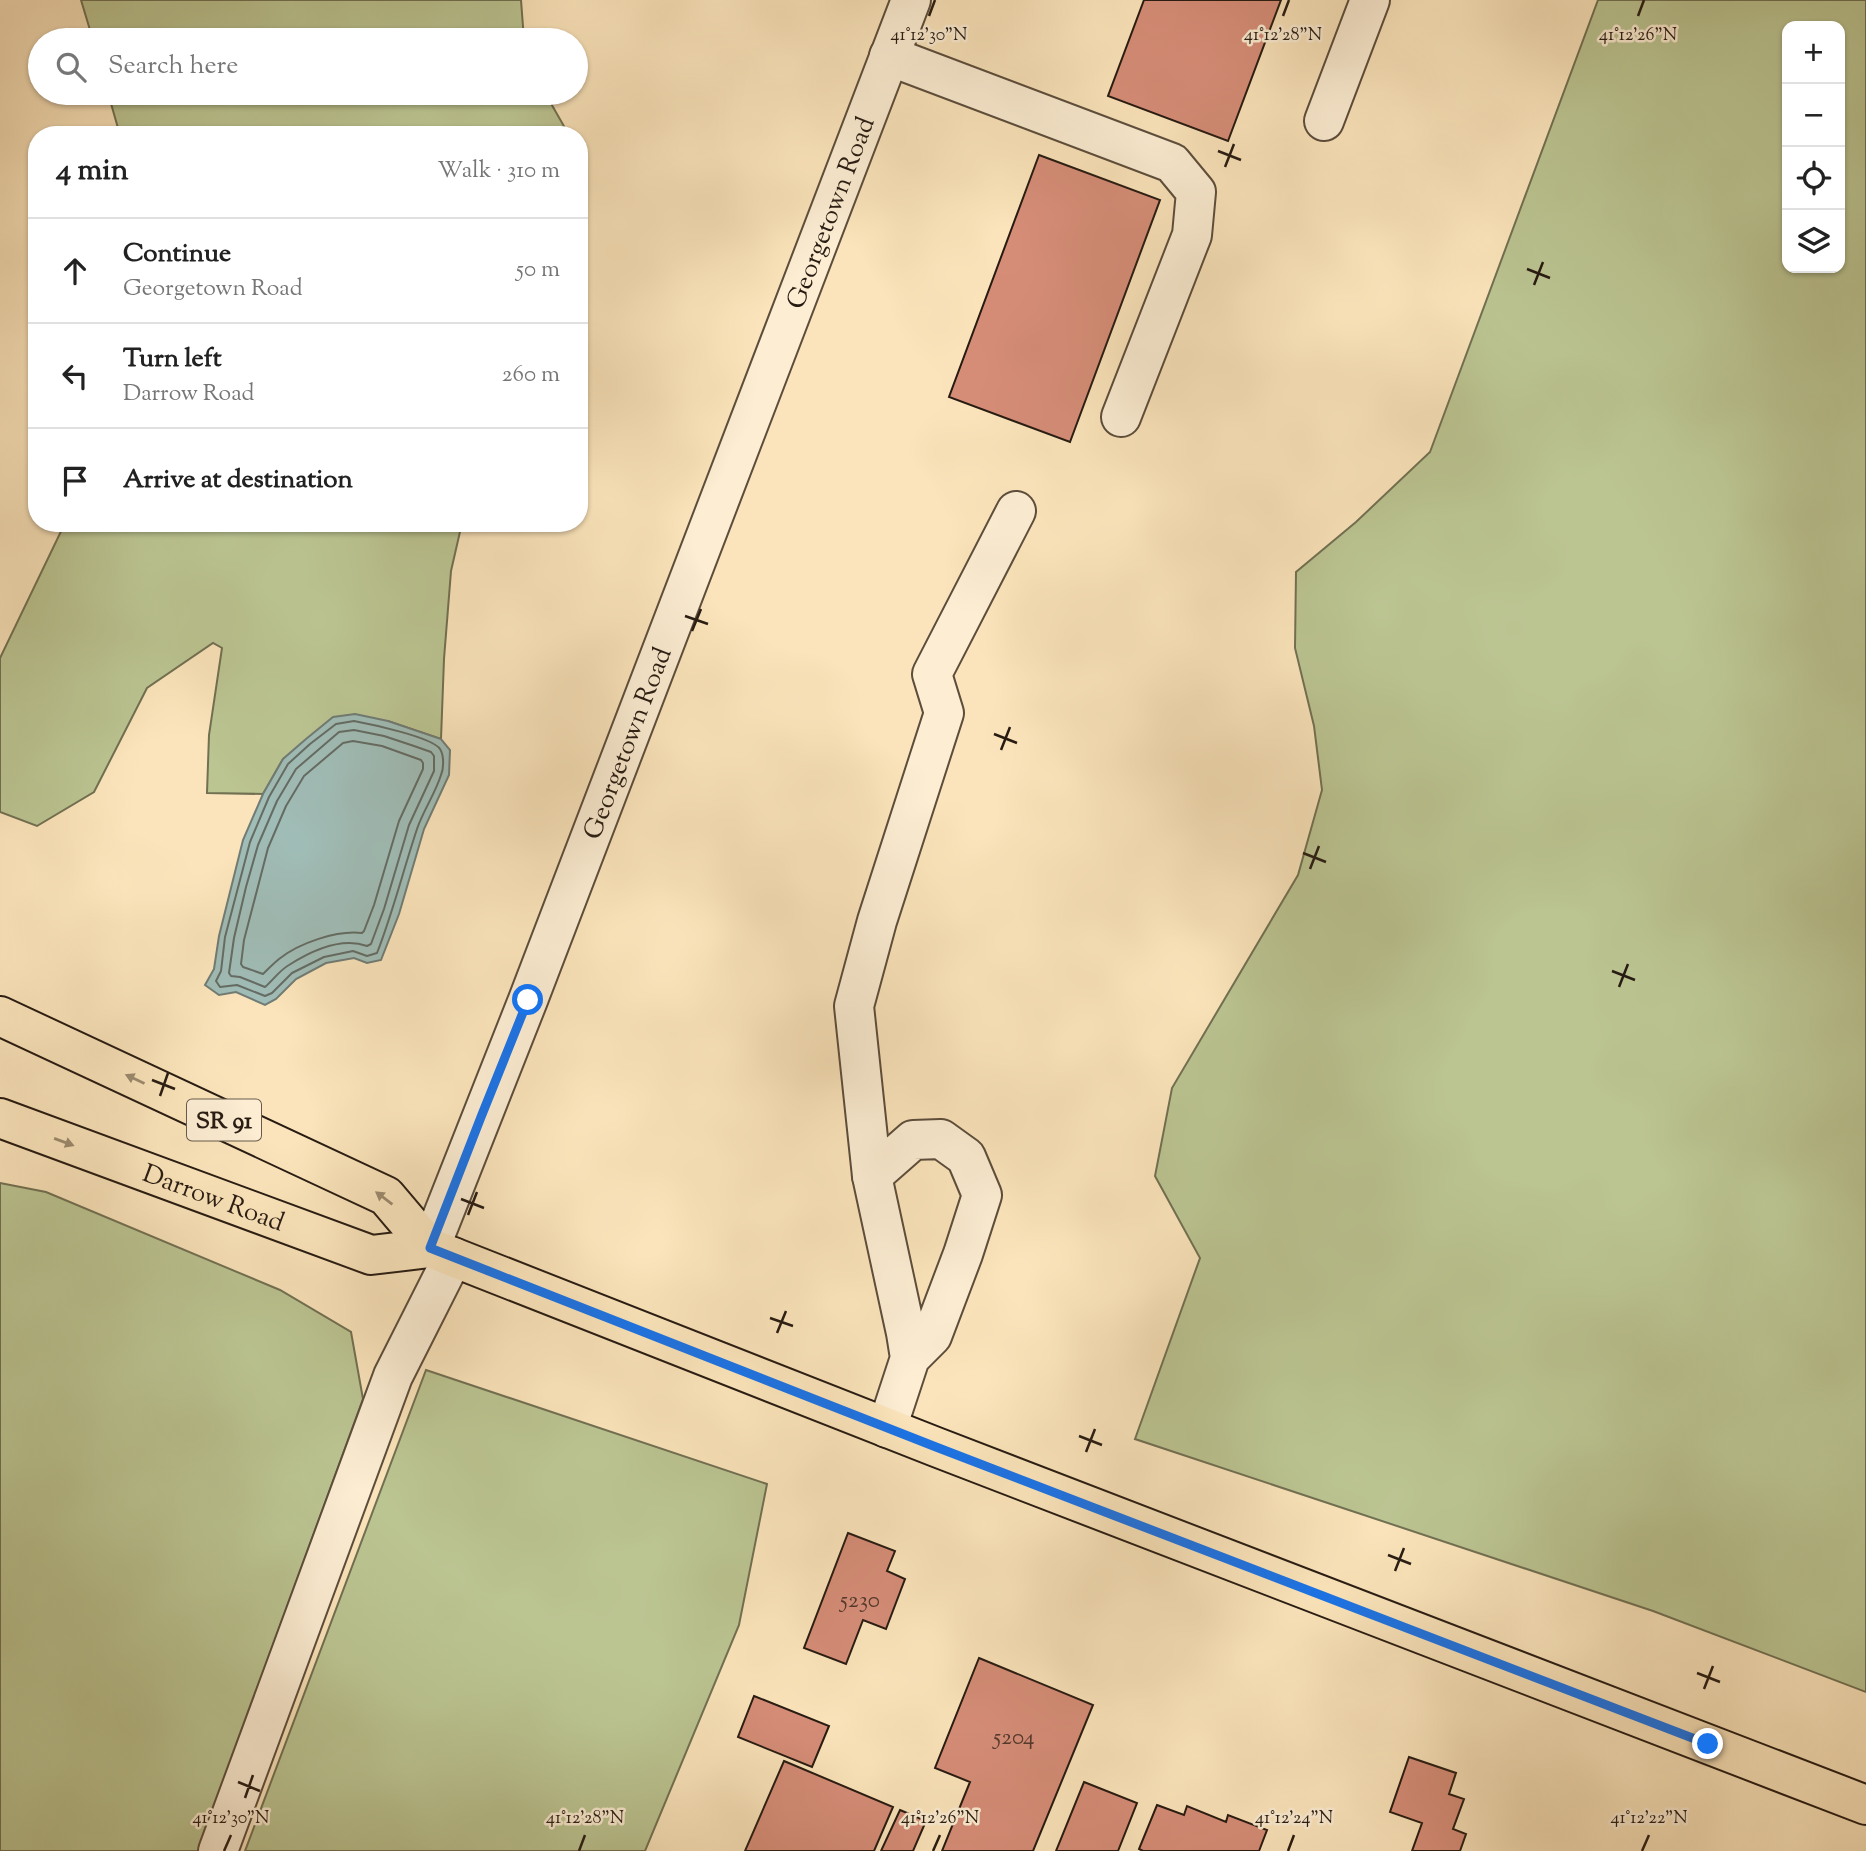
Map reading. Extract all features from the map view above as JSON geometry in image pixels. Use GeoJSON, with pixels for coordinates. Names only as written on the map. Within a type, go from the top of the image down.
{"type":"FeatureCollection","features":[{"type":"Feature","properties":{"kind":"main road","name":"Darrow Road"},"geometry":{"type":"LineString","coordinates":[[0,1016],[386,1196],[442,1252],[1866,1805]]}},
{"type":"Feature","properties":{"kind":"main road","name":"Darrow Road"},"geometry":{"type":"LineString","coordinates":[[0,1118],[371,1255],[442,1252]]}},
{"type":"Feature","properties":{"kind":"street","name":"Georgetown Road"},"geometry":{"type":"LineString","coordinates":[[218,1851],[393,1376],[442,1252],[481,1117],[911,0]]}},
{"type":"Feature","properties":{"kind":"street"},"geometry":{"type":"LineString","coordinates":[[1324,121],[1370,0]]}},
{"type":"Feature","properties":{"kind":"street"},"geometry":{"type":"LineString","coordinates":[[889,56],[1172,163],[1196,192],[1192,235],[1121,417]]}},
{"type":"Feature","properties":{"kind":"street"},"geometry":{"type":"LineString","coordinates":[[887,1427],[909,1358],[872,1176],[854,1006],[877,920],[944,713],[932,674],[1016,511]]}},
{"type":"Feature","properties":{"kind":"street"},"geometry":{"type":"LineString","coordinates":[[872,1176],[913,1140],[941,1139],[966,1157],[982,1195],[964,1254],[932,1336],[909,1358]]}},
{"type":"Feature","properties":{"kind":"green space"},"geometry":{"type":"Polygon","coordinates":[[[81,0],[521,0],[523,28],[89,28],[81,0]]]}},
{"type":"Feature","properties":{"kind":"green space"},"geometry":{"type":"Polygon","coordinates":[[[1598,0],[1866,0],[1866,1692],[1653,1611],[1135,1439],[1200,1258],[1155,1176],[1172,1088],[1298,875],[1322,790],[1314,726],[1295,648],[1296,572],[1356,522],[1430,452],[1598,0]]]}},
{"type":"Feature","properties":{"kind":"green space"},"geometry":{"type":"Polygon","coordinates":[[[111,105],[552,105],[564,126],[117,126],[111,105]]]}},
{"type":"Feature","properties":{"kind":"green space"},"geometry":{"type":"Polygon","coordinates":[[[61,532],[460,532],[451,571],[441,739],[388,721],[283,759],[263,794],[207,793],[209,735],[222,648],[213,643],[147,688],[94,792],[37,826],[0,812],[0,658],[61,532]]]}},
{"type":"Feature","properties":{"kind":"green space"},"geometry":{"type":"Polygon","coordinates":[[[0,1183],[46,1192],[280,1290],[351,1332],[363,1399],[198,1851],[0,1851],[0,1183]]]}},
{"type":"Feature","properties":{"kind":"green space"},"geometry":{"type":"Polygon","coordinates":[[[426,1370],[767,1484],[739,1625],[645,1851],[245,1851],[426,1370]]]}},
{"type":"Feature","properties":{"kind":"water"},"geometry":{"type":"Polygon","coordinates":[[[355,714],[388,721],[441,739],[450,750],[449,775],[424,829],[399,914],[381,960],[367,963],[354,958],[326,963],[296,979],[276,999],[265,1005],[236,992],[219,995],[205,985],[214,969],[219,936],[243,840],[263,794],[283,759],[306,739],[333,717],[355,714]]]}},
{"type":"Feature","properties":{"kind":"building"},"geometry":{"type":"Polygon","coordinates":[[[1144,0],[1281,0],[1228,141],[1108,96],[1144,0]]]}},
{"type":"Feature","properties":{"kind":"building"},"geometry":{"type":"Polygon","coordinates":[[[1039,155],[1160,200],[1070,442],[949,397],[1039,155]]]}},
{"type":"Feature","properties":{"kind":"building"},"geometry":{"type":"Polygon","coordinates":[[[848,1533],[895,1551],[887,1571],[905,1579],[886,1629],[863,1620],[846,1664],[804,1648],[848,1533]]]}},
{"type":"Feature","properties":{"kind":"building"},"geometry":{"type":"Polygon","coordinates":[[[979,1658],[1093,1705],[1033,1851],[942,1851],[970,1782],[935,1768],[979,1658]]]}},
{"type":"Feature","properties":{"kind":"building"},"geometry":{"type":"Polygon","coordinates":[[[754,1696],[829,1726],[812,1767],[738,1737],[754,1696]]]}},
{"type":"Feature","properties":{"kind":"building"},"geometry":{"type":"Polygon","coordinates":[[[1409,1757],[1456,1773],[1449,1794],[1464,1799],[1453,1829],[1466,1834],[1460,1851],[1412,1851],[1422,1823],[1390,1812],[1409,1757]]]}},
{"type":"Feature","properties":{"kind":"building"},"geometry":{"type":"Polygon","coordinates":[[[784,1761],[893,1807],[874,1851],[745,1851],[784,1761]]]}},
{"type":"Feature","properties":{"kind":"building"},"geometry":{"type":"Polygon","coordinates":[[[1084,1782],[1137,1803],[1118,1851],[1056,1851],[1084,1782]]]}},
{"type":"Feature","properties":{"kind":"building"},"geometry":{"type":"Polygon","coordinates":[[[1157,1805],[1184,1815],[1187,1806],[1226,1822],[1228,1815],[1267,1830],[1259,1851],[1143,1851],[1139,1849],[1157,1805]]]}},
{"type":"Feature","properties":{"kind":"building"},"geometry":{"type":"Polygon","coordinates":[[[900,1810],[926,1821],[913,1851],[881,1851],[900,1810]]]}},
{"type":"Feature","properties":{"kind":"route"},"geometry":{"type":"LineString","coordinates":[[528,1000],[430,1248],[936,1447],[1708,1744]]}}]}
